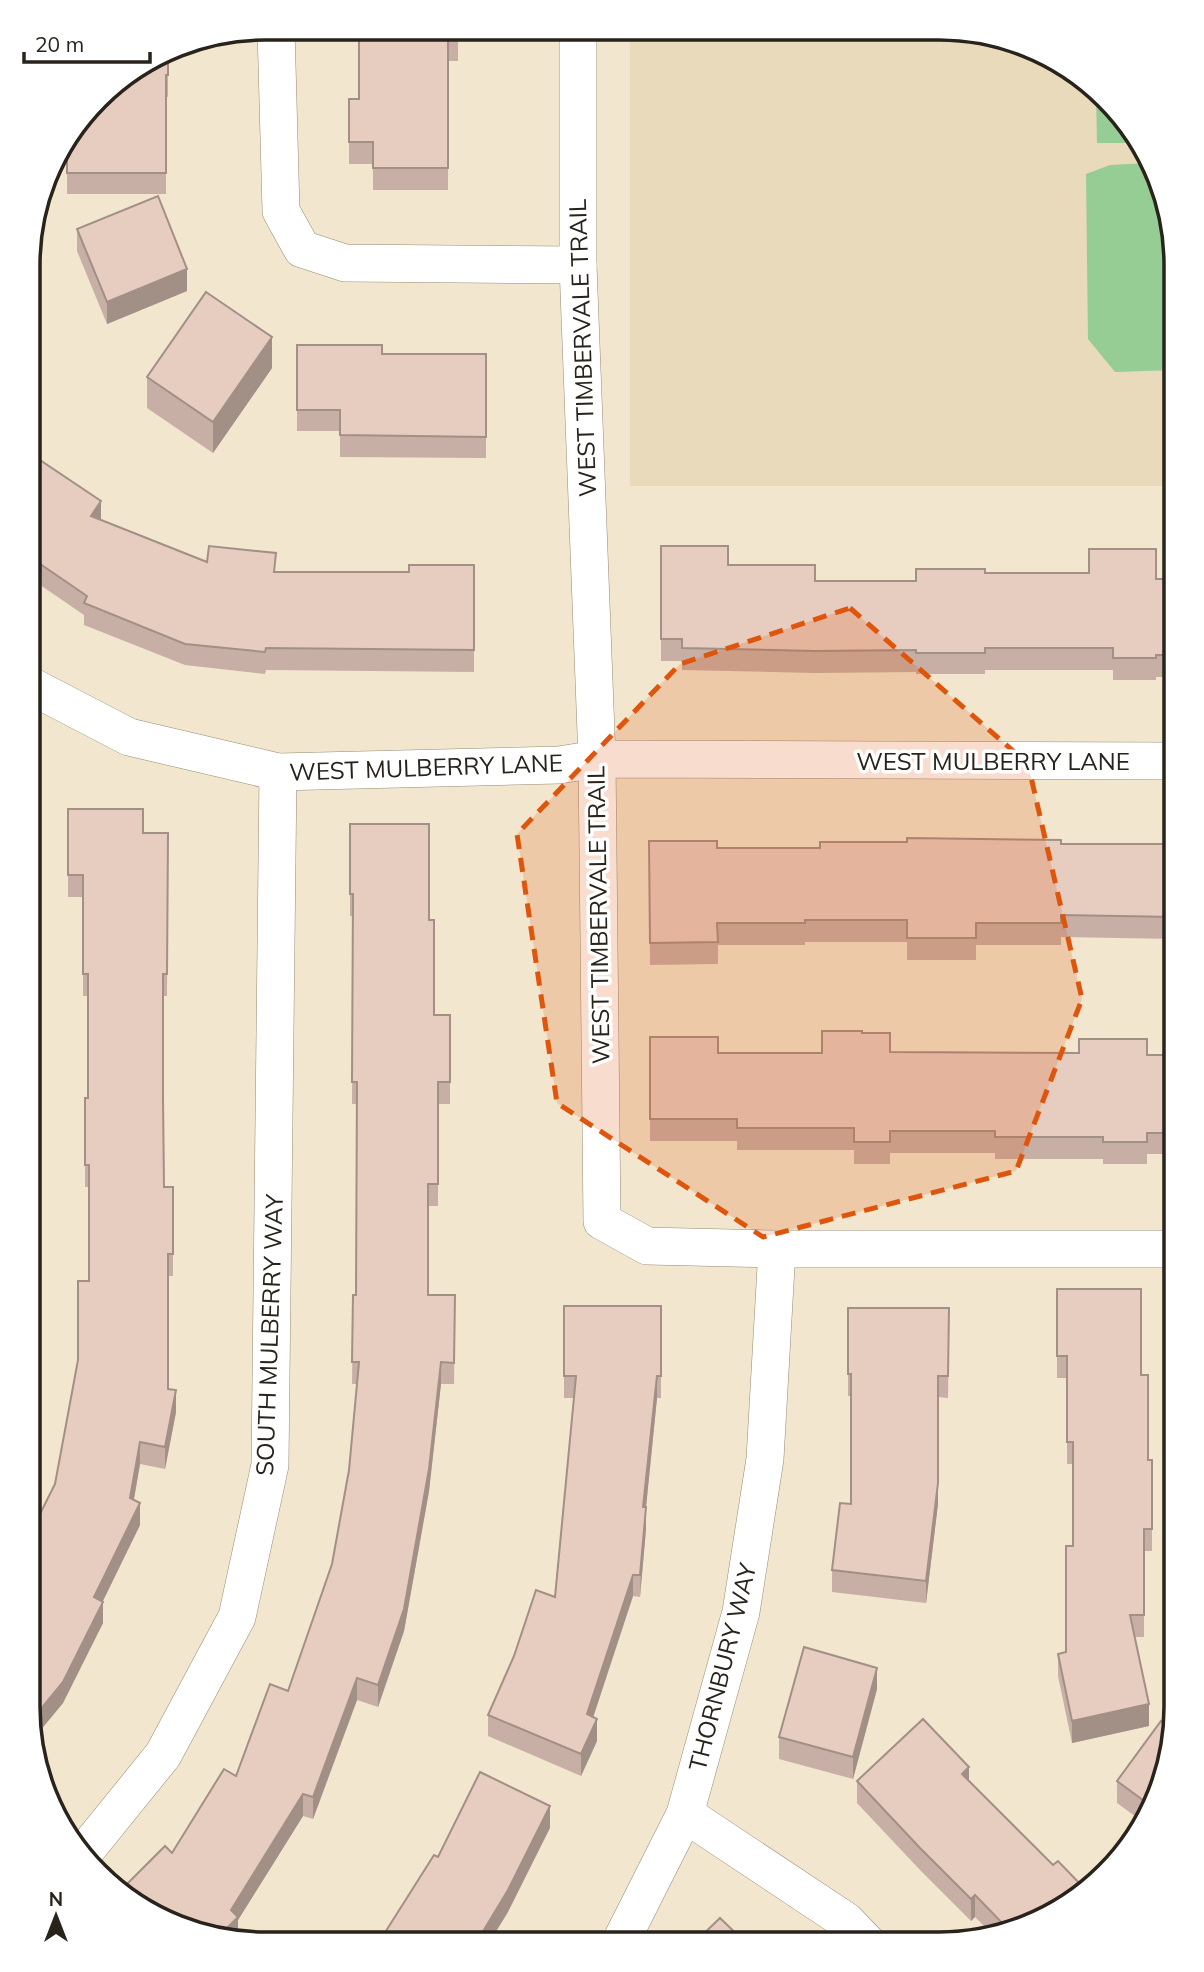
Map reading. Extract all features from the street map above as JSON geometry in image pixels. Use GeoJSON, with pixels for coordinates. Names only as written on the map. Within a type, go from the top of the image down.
{"type":"FeatureCollection","features":[{"type":"Feature","properties":{"kind":"street"},"geometry":{"type":"LineString","coordinates":[[276,40],[281,211],[302,249],[345,262],[578,265]]}},
{"type":"Feature","properties":{"kind":"street","name":"WEST TIMBERVALE TRAIL"},"geometry":{"type":"LineString","coordinates":[[578,40],[578,265],[597,759],[602,1221],[647,1245],[777,1249],[1163,1249]]}},
{"type":"Feature","properties":{"kind":"street","name":"WEST MULBERRY LANE"},"geometry":{"type":"LineString","coordinates":[[40,691],[129,737],[278,772],[559,765],[597,759],[1164,761]]}},
{"type":"Feature","properties":{"kind":"street","name":"SOUTH MULBERRY WAY"},"geometry":{"type":"LineString","coordinates":[[89,1846],[163,1755],[237,1617],[270,1465],[278,772]]}},
{"type":"Feature","properties":{"kind":"street","name":"THORNBURY WAY"},"geometry":{"type":"LineString","coordinates":[[626,1932],[685,1814],[741,1612],[765,1459],[777,1249]]}},
{"type":"Feature","properties":{"kind":"street"},"geometry":{"type":"LineString","coordinates":[[685,1814],[846,1921],[857,1932]]}},
{"type":"Feature","properties":{"kind":"highlighted area"},"geometry":{"type":"Polygon","coordinates":[[[850,608],[1028,764],[1082,999],[1016,1171],[763,1237],[557,1103],[517,834],[680,664],[850,608]]]}},
{"type":"Feature","properties":{"kind":"shaded area"},"geometry":{"type":"Polygon","coordinates":[[[630,40],[968,42],[1025,57],[1051,70],[1098,106],[1117,128],[1147,179],[1159,221],[1163,250],[1164,486],[630,486],[630,40]]]}},
{"type":"Feature","properties":{"kind":"green space"},"geometry":{"type":"Polygon","coordinates":[[[1096,104],[1127,143],[1097,143],[1096,104]]]}},
{"type":"Feature","properties":{"kind":"green space"},"geometry":{"type":"Polygon","coordinates":[[[1139,164],[1152,193],[1163,250],[1164,370],[1115,372],[1088,339],[1086,174],[1110,165],[1139,164]]]}},
{"type":"Feature","properties":{"kind":"building"},"geometry":{"type":"Polygon","coordinates":[[[359,40],[448,40],[448,168],[373,168],[373,142],[349,142],[349,99],[359,99],[359,40]]]}},
{"type":"Feature","properties":{"kind":"building"},"geometry":{"type":"Polygon","coordinates":[[[168,62],[166,173],[67,173],[67,159],[78,140],[106,106],[140,78],[168,62]]]}},
{"type":"Feature","properties":{"kind":"building"},"geometry":{"type":"Polygon","coordinates":[[[158,196],[187,269],[107,302],[77,229],[158,196]]]}},
{"type":"Feature","properties":{"kind":"building"},"geometry":{"type":"Polygon","coordinates":[[[206,292],[272,337],[213,422],[147,377],[206,292]]]}},
{"type":"Feature","properties":{"kind":"building"},"geometry":{"type":"Polygon","coordinates":[[[297,345],[382,345],[382,354],[486,354],[486,437],[340,435],[340,410],[297,410],[297,345]]]}},
{"type":"Feature","properties":{"kind":"building"},"geometry":{"type":"Polygon","coordinates":[[[40,460],[101,501],[91,516],[207,562],[209,546],[276,553],[274,572],[409,572],[409,565],[474,565],[474,650],[266,648],[265,652],[185,644],[84,603],[87,596],[40,564],[40,460]]]}},
{"type":"Feature","properties":{"kind":"building"},"geometry":{"type":"Polygon","coordinates":[[[661,546],[728,546],[728,565],[815,565],[815,581],[916,581],[916,569],[985,569],[985,573],[1089,573],[1089,549],[1156,549],[1156,579],[1164,579],[1164,655],[1156,655],[1156,658],[1113,658],[1113,648],[985,648],[985,653],[916,653],[916,650],[815,651],[682,648],[682,639],[661,639],[661,546]]]}},
{"type":"Feature","properties":{"kind":"building"},"geometry":{"type":"Polygon","coordinates":[[[68,809],[143,809],[143,833],[168,833],[167,974],[163,974],[164,1187],[173,1187],[173,1254],[168,1254],[168,1389],[176,1390],[165,1447],[140,1442],[130,1498],[140,1503],[94,1597],[103,1602],[63,1682],[40,1710],[40,1514],[55,1484],[78,1360],[78,1281],[89,1281],[89,1165],[85,1165],[88,974],[83,974],[83,875],[68,875],[68,809]]]}},
{"type":"Feature","properties":{"kind":"building"},"geometry":{"type":"Polygon","coordinates":[[[350,824],[429,824],[429,920],[434,920],[434,1015],[450,1015],[450,1082],[438,1082],[438,1184],[428,1184],[428,1295],[455,1295],[454,1363],[441,1362],[429,1469],[404,1609],[378,1685],[357,1678],[313,1797],[303,1794],[231,1910],[238,1917],[227,1928],[179,1915],[127,1884],[165,1846],[172,1853],[224,1769],[236,1776],[270,1684],[288,1691],[332,1564],[349,1470],[359,1362],[352,1362],[353,1295],[356,1295],[357,1082],[352,1082],[353,894],[350,894],[350,824]]]}},
{"type":"Feature","properties":{"kind":"building"},"geometry":{"type":"Polygon","coordinates":[[[907,838],[1061,840],[1061,844],[1164,844],[1164,917],[1061,915],[1061,923],[976,923],[976,938],[907,938],[907,920],[717,923],[718,942],[650,943],[649,841],[717,841],[717,848],[820,848],[820,842],[907,842],[907,838]]]}},
{"type":"Feature","properties":{"kind":"building"},"geometry":{"type":"Polygon","coordinates":[[[822,1031],[890,1033],[890,1052],[1079,1053],[1079,1039],[1147,1039],[1147,1055],[1163,1055],[1163,1133],[1147,1133],[1147,1142],[1103,1142],[1103,1137],[995,1137],[995,1131],[890,1131],[890,1142],[854,1142],[854,1128],[737,1128],[737,1119],[650,1119],[650,1037],[718,1037],[718,1053],[822,1053],[822,1031]]]}},
{"type":"Feature","properties":{"kind":"building"},"geometry":{"type":"Polygon","coordinates":[[[1057,1289],[1141,1289],[1141,1375],[1148,1375],[1148,1460],[1152,1460],[1152,1529],[1144,1529],[1144,1615],[1130,1615],[1149,1704],[1072,1721],[1058,1654],[1066,1652],[1066,1546],[1073,1546],[1073,1442],[1067,1442],[1067,1356],[1057,1356],[1057,1289]]]}},
{"type":"Feature","properties":{"kind":"building"},"geometry":{"type":"Polygon","coordinates":[[[564,1306],[661,1306],[661,1376],[657,1376],[643,1507],[646,1507],[640,1575],[633,1575],[587,1714],[597,1719],[581,1754],[488,1715],[514,1656],[536,1590],[555,1597],[576,1376],[564,1376],[564,1306]]]}},
{"type":"Feature","properties":{"kind":"building"},"geometry":{"type":"Polygon","coordinates":[[[848,1308],[949,1308],[948,1376],[938,1376],[938,1483],[926,1581],[832,1570],[840,1503],[851,1504],[848,1308]]]}},
{"type":"Feature","properties":{"kind":"building"},"geometry":{"type":"Polygon","coordinates":[[[804,1647],[877,1668],[853,1757],[779,1737],[804,1647]]]}},
{"type":"Feature","properties":{"kind":"building"},"geometry":{"type":"Polygon","coordinates":[[[923,1719],[969,1767],[962,1774],[1053,1865],[1058,1861],[1079,1883],[1051,1902],[1002,1922],[975,1895],[971,1899],[857,1781],[923,1719]]]}},
{"type":"Feature","properties":{"kind":"building"},"geometry":{"type":"Polygon","coordinates":[[[1161,1721],[1159,1751],[1143,1800],[1117,1781],[1161,1721]]]}},
{"type":"Feature","properties":{"kind":"building"},"geometry":{"type":"Polygon","coordinates":[[[480,1772],[550,1806],[508,1890],[483,1932],[385,1932],[434,1855],[438,1857],[480,1772]]]}},
{"type":"Feature","properties":{"kind":"building"},"geometry":{"type":"Polygon","coordinates":[[[720,1918],[735,1932],[705,1932],[720,1918]]]}}]}
